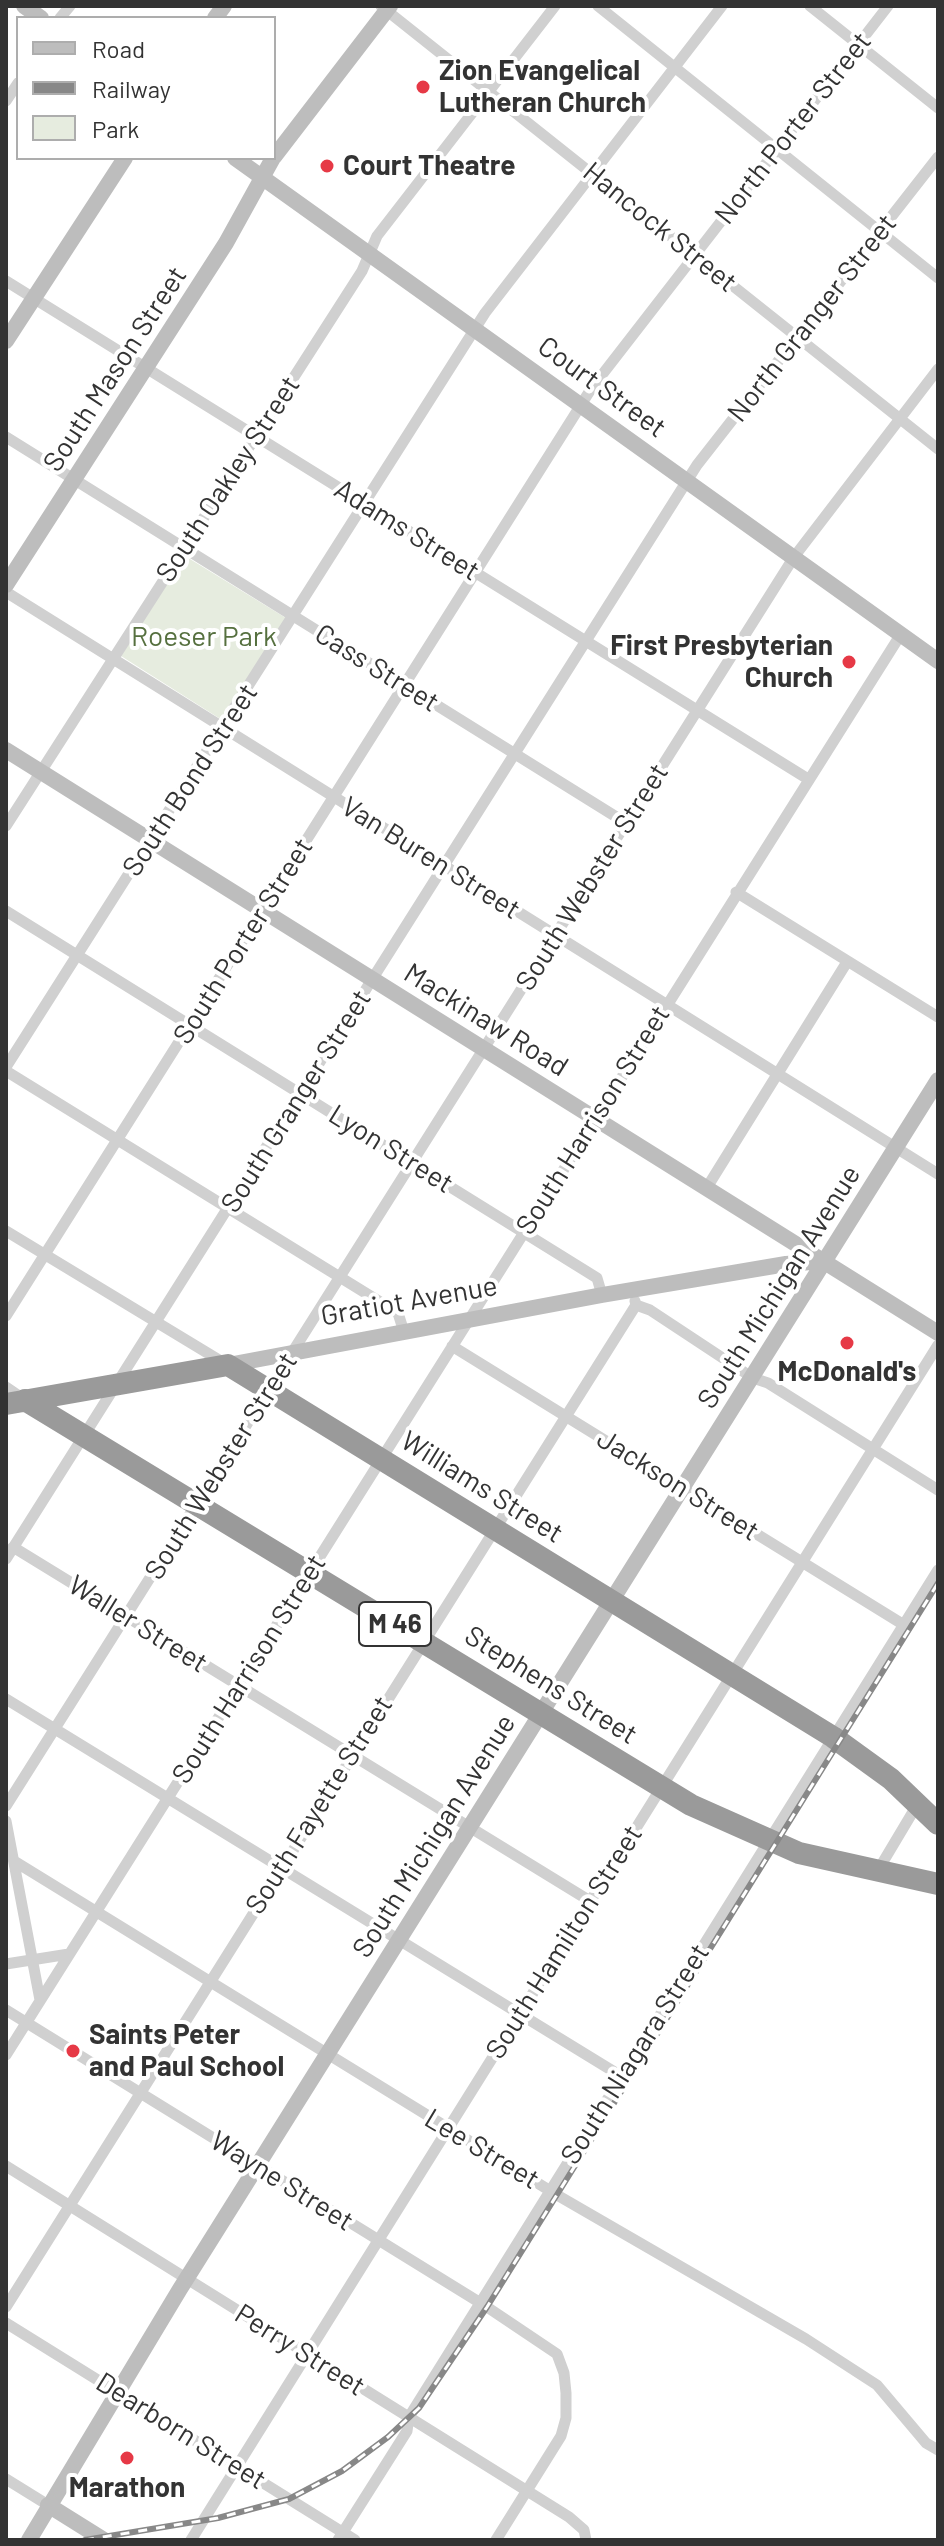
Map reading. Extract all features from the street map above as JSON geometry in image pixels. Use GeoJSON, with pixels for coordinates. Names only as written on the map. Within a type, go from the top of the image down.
{"type":"FeatureCollection","features":[{"type":"Feature","properties":{"kind":"highway","name":"Gratiot Avenue"},"geometry":{"type":"LineString","coordinates":[[16,1402],[228,1365]]}},
{"type":"Feature","properties":{"kind":"highway","name":"Williams Street"},"geometry":{"type":"LineString","coordinates":[[228,1365],[833,1737],[891,1779],[938,1824]]}},
{"type":"Feature","properties":{"kind":"highway","name":"Stephens Street"},"geometry":{"type":"LineString","coordinates":[[16,1402],[86,1435],[661,1787],[768,1842],[877,1873]]}},
{"type":"Feature","properties":{"kind":"highway","name":"M 46"},"geometry":{"type":"LineString","coordinates":[[877,1873],[938,1884]]}},
{"type":"Feature","properties":{"kind":"street","name":"South Oakley Street"},"geometry":{"type":"LineString","coordinates":[[6,826],[362,271],[377,236],[555,6]]}},
{"type":"Feature","properties":{"kind":"street"},"geometry":{"type":"LineString","coordinates":[[598,6],[938,278]]}},
{"type":"Feature","properties":{"kind":"street","name":"South Bond Street"},"geometry":{"type":"LineString","coordinates":[[6,1069],[476,329],[591,173],[722,6]]}},
{"type":"Feature","properties":{"kind":"street"},"geometry":{"type":"LineString","coordinates":[[810,6],[938,108]]}},
{"type":"Feature","properties":{"kind":"street","name":"North Porter Street"},"geometry":{"type":"LineString","coordinates":[[582,403],[888,6]]}},
{"type":"Feature","properties":{"kind":"street","name":"Hancock Street"},"geometry":{"type":"LineString","coordinates":[[386,7],[938,449]]}},
{"type":"Feature","properties":{"kind":"street","name":"South Mason Street"},"geometry":{"type":"LineString","coordinates":[[276,154],[386,7]]}},
{"type":"Feature","properties":{"kind":"street","name":"North Granger Street"},"geometry":{"type":"LineString","coordinates":[[689,482],[697,465],[938,157]]}},
{"type":"Feature","properties":{"kind":"street"},"geometry":{"type":"LineString","coordinates":[[6,341],[124,160]]}},
{"type":"Feature","properties":{"kind":"street","name":"Court Street"},"geometry":{"type":"LineString","coordinates":[[238,160],[582,403],[938,661]]}},
{"type":"Feature","properties":{"kind":"street","name":"South Mason Street"},"geometry":{"type":"LineString","coordinates":[[6,585],[145,368],[272,160]]}},
{"type":"Feature","properties":{"kind":"street","name":"Adams Street"},"geometry":{"type":"LineString","coordinates":[[6,281],[808,779]]}},
{"type":"Feature","properties":{"kind":"street","name":"South Webster Street"},"geometry":{"type":"LineString","coordinates":[[6,1806],[794,557],[938,369]]}},
{"type":"Feature","properties":{"kind":"street","name":"South Porter Street"},"geometry":{"type":"LineString","coordinates":[[6,1316],[582,403]]}},
{"type":"Feature","properties":{"kind":"street","name":"Cass Street"},"geometry":{"type":"LineString","coordinates":[[6,437],[626,823]]}},
{"type":"Feature","properties":{"kind":"street","name":"South Granger Street"},"geometry":{"type":"LineString","coordinates":[[6,1559],[689,482]]}},
{"type":"Feature","properties":{"kind":"street","name":"Van Buren Street"},"geometry":{"type":"LineString","coordinates":[[6,592],[938,1174]]}},
{"type":"Feature","properties":{"kind":"street","name":"South Harrison Street"},"geometry":{"type":"LineString","coordinates":[[6,2055],[901,634]]}},
{"type":"Feature","properties":{"kind":"street","name":"Mackinaw Road"},"geometry":{"type":"LineString","coordinates":[[6,750],[938,1333]]}},
{"type":"Feature","properties":{"kind":"street"},"geometry":{"type":"LineString","coordinates":[[736,892],[938,1017]]}},
{"type":"Feature","properties":{"kind":"street","name":"Lyon Street"},"geometry":{"type":"LineString","coordinates":[[6,911],[597,1278],[602,1295]]}},
{"type":"Feature","properties":{"kind":"street"},"geometry":{"type":"LineString","coordinates":[[706,1189],[847,962]]}},
{"type":"Feature","properties":{"kind":"street"},"geometry":{"type":"LineString","coordinates":[[6,1069],[398,1313],[404,1332]]}},
{"type":"Feature","properties":{"kind":"street","name":"South Michigan Avenue"},"geometry":{"type":"LineString","coordinates":[[29,2540],[186,2280],[938,1080]]}},
{"type":"Feature","properties":{"kind":"street","name":"Williams Street"},"geometry":{"type":"LineString","coordinates":[[6,1231],[228,1365]]}},
{"type":"Feature","properties":{"kind":"street","name":"Gratiot Avenue"},"geometry":{"type":"LineString","coordinates":[[228,1365],[602,1295],[634,1298],[786,1264],[824,1261]]}},
{"type":"Feature","properties":{"kind":"street"},"geometry":{"type":"LineString","coordinates":[[634,1298],[753,1378],[768,1383],[938,1490]]}},
{"type":"Feature","properties":{"kind":"street","name":"South Fayette Street"},"geometry":{"type":"LineString","coordinates":[[6,2307],[565,1415],[634,1298]]}},
{"type":"Feature","properties":{"kind":"street","name":"South Hamilton Street"},"geometry":{"type":"LineString","coordinates":[[191,2540],[938,1345]]}},
{"type":"Feature","properties":{"kind":"street","name":"Jackson Street"},"geometry":{"type":"LineString","coordinates":[[452,1346],[904,1625]]}},
{"type":"Feature","properties":{"kind":"street","name":"Stephens Street"},"geometry":{"type":"LineString","coordinates":[[6,1387],[16,1402]]}},
{"type":"Feature","properties":{"kind":"street","name":"Waller Street"},"geometry":{"type":"LineString","coordinates":[[13,1547],[590,1901]]}},
{"type":"Feature","properties":{"kind":"street","name":"South Niagara Street"},"geometry":{"type":"LineString","coordinates":[[341,2536],[407,2431],[409,2417],[938,1570]]}},
{"type":"Feature","properties":{"kind":"street"},"geometry":{"type":"LineString","coordinates":[[6,1699],[621,2076]]}},
{"type":"Feature","properties":{"kind":"street"},"geometry":{"type":"LineString","coordinates":[[877,1873],[917,1805]]}},
{"type":"Feature","properties":{"kind":"street"},"geometry":{"type":"LineString","coordinates":[[6,1821],[40,2000]]}},
{"type":"Feature","properties":{"kind":"street","name":"Lee Street"},"geometry":{"type":"LineString","coordinates":[[14,1861],[447,2128],[806,2339],[877,2385],[913,2423],[926,2443],[938,2450]]}},
{"type":"Feature","properties":{"kind":"street"},"geometry":{"type":"LineString","coordinates":[[6,1964],[69,1954]]}},
{"type":"Feature","properties":{"kind":"street","name":"Wayne Street"},"geometry":{"type":"LineString","coordinates":[[6,2010],[480,2303],[557,2354],[564,2373],[566,2418],[553,2452],[527,2491]]}},
{"type":"Feature","properties":{"kind":"street","name":"Perry Street"},"geometry":{"type":"LineString","coordinates":[[6,2166],[579,2524],[586,2540]]}},
{"type":"Feature","properties":{"kind":"street","name":"Dearborn Street"},"geometry":{"type":"LineString","coordinates":[[6,2323],[237,2466],[341,2536],[355,2540]]}},
{"type":"Feature","properties":{"kind":"street"},"geometry":{"type":"LineString","coordinates":[[6,2479],[104,2540]]}},
{"type":"Feature","properties":{"kind":"street"},"geometry":{"type":"LineString","coordinates":[[496,2540],[527,2491]]}},
{"type":"Feature","properties":{"kind":"green space","name":"Roeser Park"},"geometry":{"type":"Polygon","coordinates":[[[185,556],[286,618],[222,720],[121,656],[185,556]]]}},
{"type":"Feature","properties":{"kind":"railway"},"geometry":{"type":"LineString","coordinates":[[85,2540],[218,2518],[289,2499],[342,2471],[388,2437],[419,2408],[487,2307],[938,1583]]}},
{"type":"Feature","properties":{"kind":"place","name":"Zion Evangelical Lutheran Church"},"geometry":{"type":"Point","coordinates":[423,87]}},
{"type":"Feature","properties":{"kind":"place","name":"Court Theatre"},"geometry":{"type":"Point","coordinates":[327,166]}},
{"type":"Feature","properties":{"kind":"place","name":"First Presbyterian Church"},"geometry":{"type":"Point","coordinates":[849,662]}},
{"type":"Feature","properties":{"kind":"place","name":"McDonald's"},"geometry":{"type":"Point","coordinates":[847,1343]}},
{"type":"Feature","properties":{"kind":"place","name":"Saints Peter and Paul School"},"geometry":{"type":"Point","coordinates":[73,2051]}},
{"type":"Feature","properties":{"kind":"place","name":"Marathon"},"geometry":{"type":"Point","coordinates":[127,2458]}}]}
